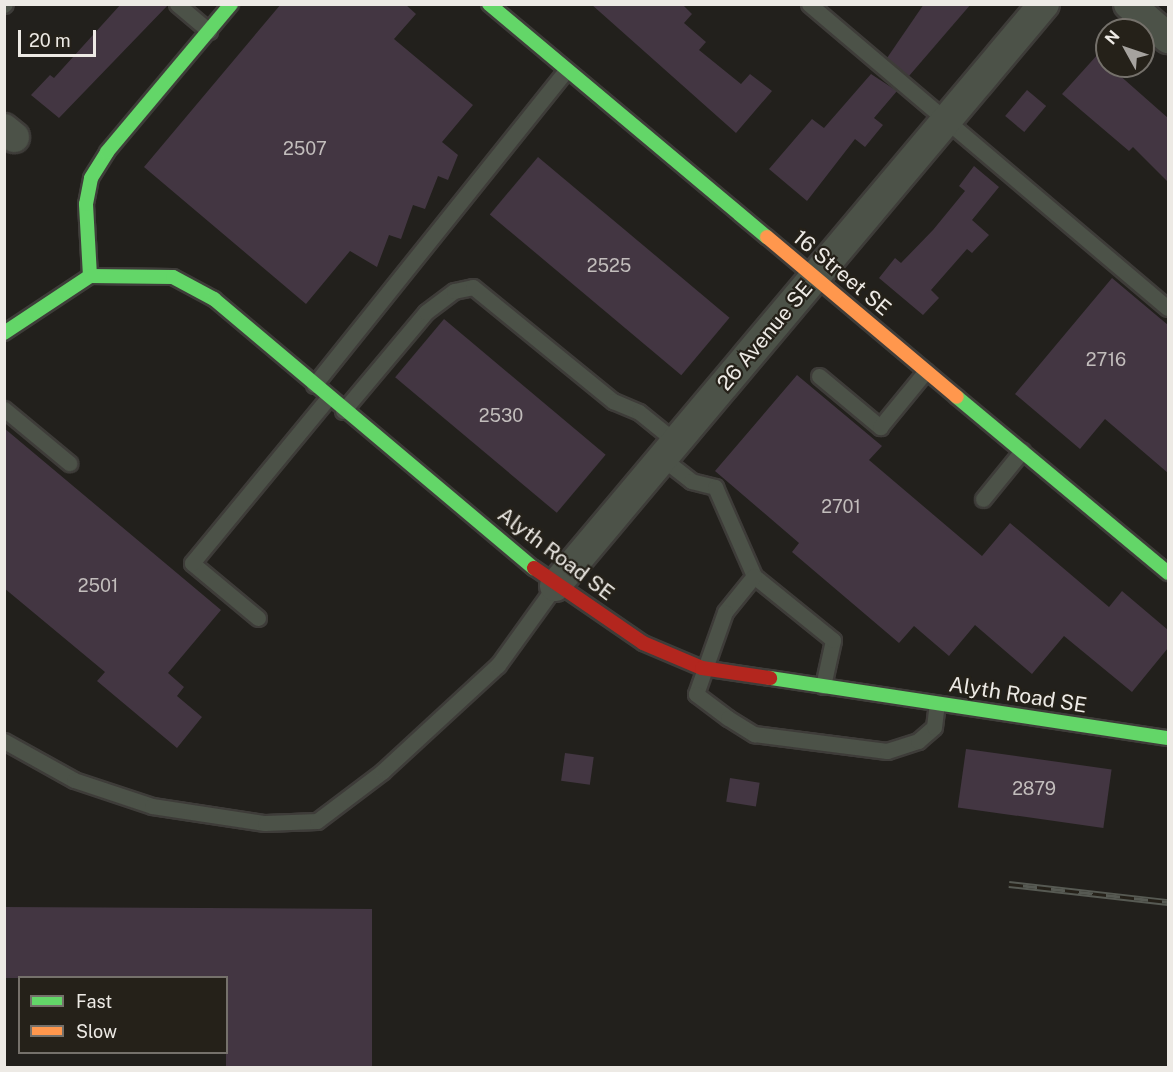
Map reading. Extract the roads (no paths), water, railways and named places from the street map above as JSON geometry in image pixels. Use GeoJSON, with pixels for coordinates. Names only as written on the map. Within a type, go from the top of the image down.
{"type":"FeatureCollection","features":[{"type":"Feature","properties":{"kind":"street"},"geometry":{"type":"LineString","coordinates":[[4,333],[90,276],[86,204],[91,178],[106,152],[231,4]]}},
{"type":"Feature","properties":{"kind":"street","name":"16 Street SE"},"geometry":{"type":"LineString","coordinates":[[489,4],[1168,573]]}},
{"type":"Feature","properties":{"kind":"street","name":"26 Avenue SE"},"geometry":{"type":"LineString","coordinates":[[555,586],[1044,4]]}},
{"type":"Feature","properties":{"kind":"street"},"geometry":{"type":"LineString","coordinates":[[1129,4],[1168,38]]}},
{"type":"Feature","properties":{"kind":"street","name":"Alyth Road SE"},"geometry":{"type":"LineString","coordinates":[[90,276],[172,277],[214,299],[343,411],[555,586],[643,643],[702,668],[1168,738]]}},
{"type":"Feature","properties":{"kind":"lane"},"geometry":{"type":"LineString","coordinates":[[177,4],[209,32]]}},
{"type":"Feature","properties":{"kind":"lane"},"geometry":{"type":"LineString","coordinates":[[809,4],[1168,308]]}},
{"type":"Feature","properties":{"kind":"lane"},"geometry":{"type":"LineString","coordinates":[[314,385],[566,70]]}},
{"type":"Feature","properties":{"kind":"lane"},"geometry":{"type":"LineString","coordinates":[[343,411],[426,312],[454,291],[473,288],[613,400],[639,412],[690,481],[715,487],[754,576],[834,639],[823,686]]}},
{"type":"Feature","properties":{"kind":"lane"},"geometry":{"type":"LineString","coordinates":[[819,376],[880,427],[926,371]]}},
{"type":"Feature","properties":{"kind":"lane"},"geometry":{"type":"LineString","coordinates":[[258,618],[192,563],[328,398]]}},
{"type":"Feature","properties":{"kind":"lane"},"geometry":{"type":"LineString","coordinates":[[4,410],[69,463]]}},
{"type":"Feature","properties":{"kind":"lane"},"geometry":{"type":"LineString","coordinates":[[983,499],[1022,451]]}},
{"type":"Feature","properties":{"kind":"lane"},"geometry":{"type":"LineString","coordinates":[[754,576],[725,612],[702,668],[696,694],[754,734],[887,752],[918,741],[934,727],[937,704]]}},
{"type":"Feature","properties":{"kind":"lane"},"geometry":{"type":"LineString","coordinates":[[4,741],[74,780],[152,806],[265,823],[317,821],[383,771],[490,673],[555,586]]}},
{"type":"Feature","properties":{"kind":"railway"},"geometry":{"type":"LineString","coordinates":[[1009,884],[1168,902]]}}]}
